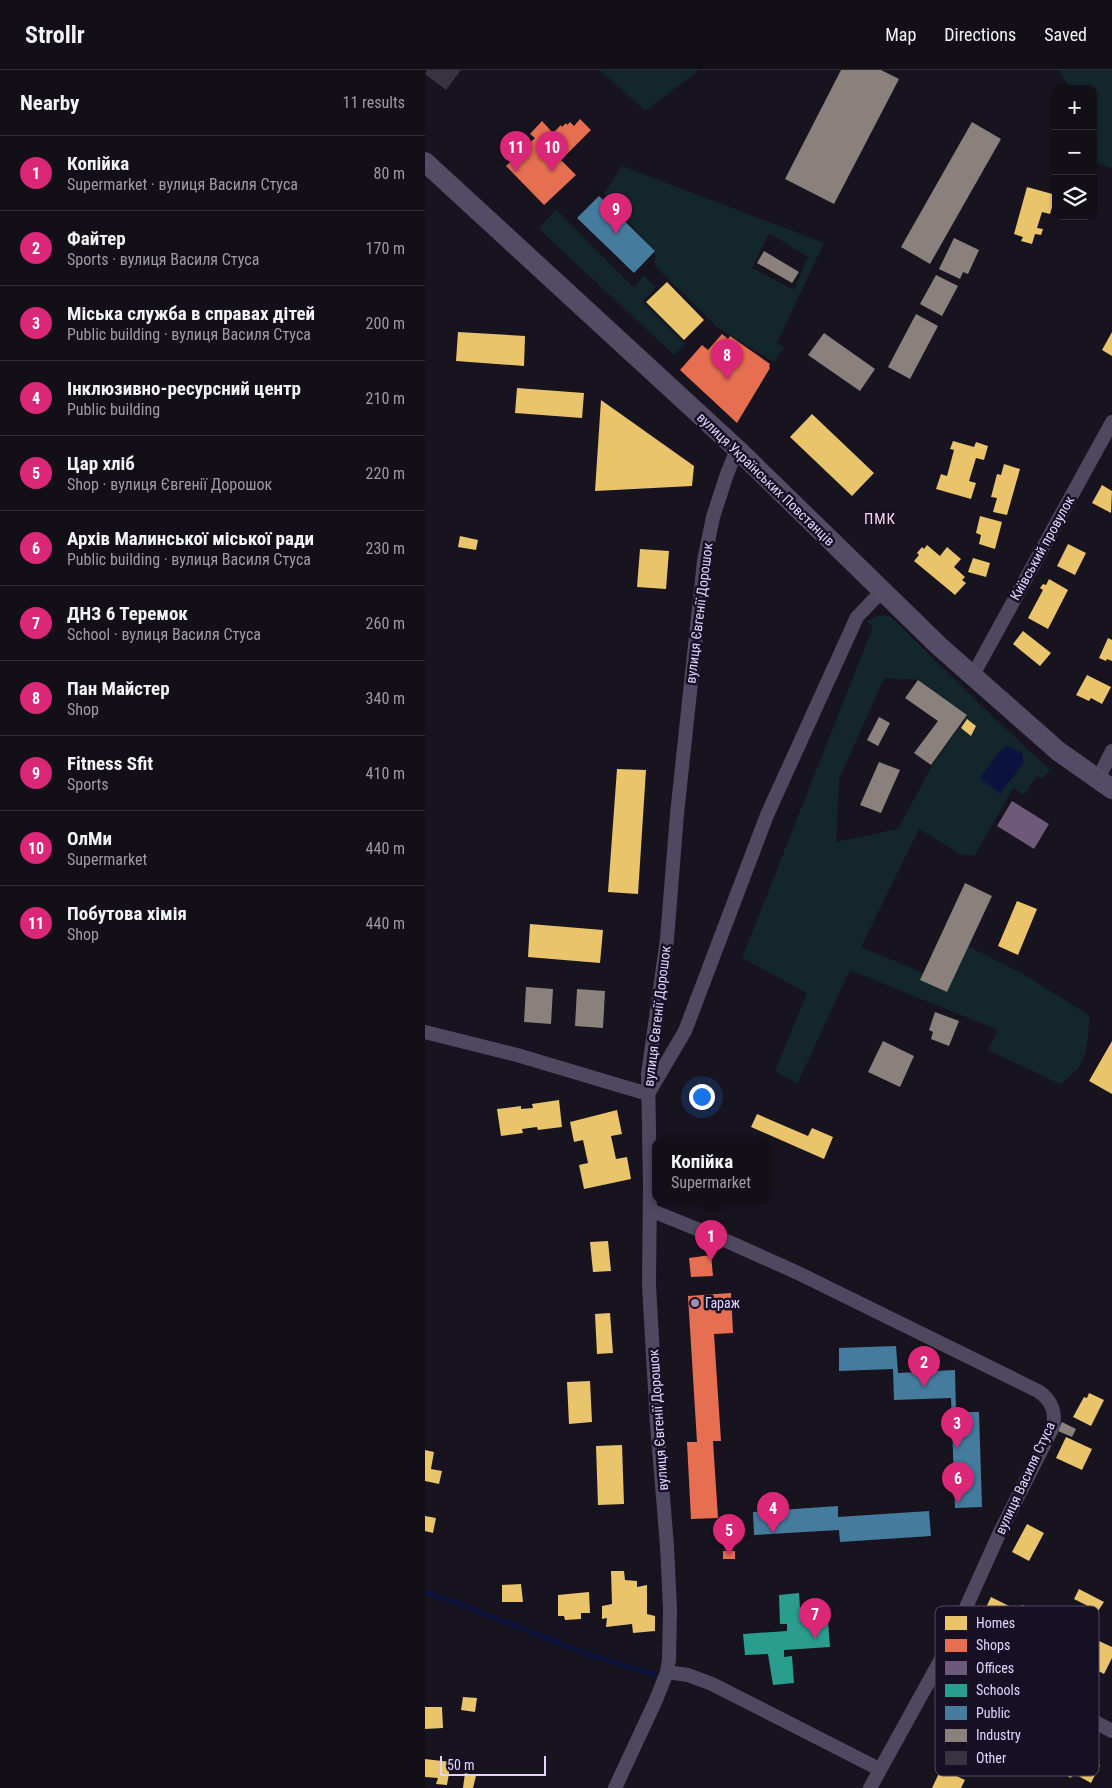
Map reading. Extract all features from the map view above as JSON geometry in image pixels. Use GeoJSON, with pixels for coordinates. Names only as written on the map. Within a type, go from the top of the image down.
{"type":"FeatureCollection","features":[{"type":"Feature","properties":{"kind":"street","name":"вулиця Українських Повстанців"},"geometry":{"type":"LineString","coordinates":[[425,162],[737,449],[882,591],[973,675],[1058,751],[1105,784]]}},
{"type":"Feature","properties":{"kind":"street","name":"Київський провулок"},"geometry":{"type":"LineString","coordinates":[[973,675],[1112,422]]}},
{"type":"Feature","properties":{"kind":"street","name":"вулиця Євгенії Дорошок"},"geometry":{"type":"LineString","coordinates":[[615,1788],[657,1700],[667,1672],[670,1642],[649,1286],[651,1210],[648,1094],[650,1054],[667,939],[677,814],[704,560],[713,517],[737,449]]}},
{"type":"Feature","properties":{"kind":"street"},"geometry":{"type":"LineString","coordinates":[[425,1032],[517,1055],[648,1094],[685,1031],[767,815],[857,617],[882,591]]}},
{"type":"Feature","properties":{"kind":"street"},"geometry":{"type":"LineString","coordinates":[[1105,784],[1112,751]]}},
{"type":"Feature","properties":{"kind":"street","name":"вулиця Василя Стуса"},"geometry":{"type":"LineString","coordinates":[[651,1210],[798,1273],[1038,1391],[1049,1402],[1055,1416],[1052,1430],[999,1534],[967,1606]]}},
{"type":"Feature","properties":{"kind":"street","name":"вулиця Василя Стуса"},"geometry":{"type":"LineString","coordinates":[[870,1788],[935,1670]]}},
{"type":"Feature","properties":{"kind":"street"},"geometry":{"type":"LineString","coordinates":[[667,1672],[688,1675],[712,1684],[879,1770]]}},
{"type":"Feature","properties":{"kind":"street"},"geometry":{"type":"LineString","coordinates":[[1099,1724],[1112,1731]]}},
{"type":"Feature","properties":{"kind":"shaded area"},"geometry":{"type":"Polygon","coordinates":[[[600,70],[699,70],[645,111],[600,70]]]}},
{"type":"Feature","properties":{"kind":"shaded area"},"geometry":{"type":"Polygon","coordinates":[[[1058,70],[1112,70],[1112,168],[1097,163],[1097,85],[1068,85],[1058,70]]]}},
{"type":"Feature","properties":{"kind":"shaded area"},"geometry":{"type":"Polygon","coordinates":[[[622,166],[824,243],[777,343],[784,348],[774,362],[718,328],[654,265],[655,251],[604,194],[622,166]],[[769,233],[752,268],[794,290],[808,257],[769,233]]]}},
{"type":"Feature","properties":{"kind":"shaded area"},"geometry":{"type":"Polygon","coordinates":[[[556,209],[634,288],[644,275],[656,287],[643,302],[685,344],[674,355],[539,229],[556,209]]]}},
{"type":"Feature","properties":{"kind":"shaded area"},"geometry":{"type":"Polygon","coordinates":[[[878,616],[889,616],[894,620],[1050,770],[1042,778],[1037,776],[1024,795],[1013,788],[975,855],[962,855],[919,829],[861,947],[923,973],[921,980],[947,992],[968,946],[1023,974],[1090,1016],[1087,1046],[1082,1062],[1070,1077],[1060,1084],[988,1050],[998,1030],[850,970],[797,1084],[775,1071],[807,993],[742,958],[873,627],[866,621],[878,616]],[[884,678],[839,779],[836,842],[898,829],[932,766],[967,716],[918,680],[884,678]]]}},
{"type":"Feature","properties":{"kind":"shaded area"},"geometry":{"type":"Polygon","coordinates":[[[1007,746],[1022,752],[1024,762],[1000,794],[980,778],[999,752],[1007,746]]]}},
{"type":"Feature","properties":{"kind":"building: Homes"},"geometry":{"type":"Polygon","coordinates":[[[1027,187],[1052,194],[1050,214],[1042,212],[1037,228],[1043,229],[1041,235],[1035,234],[1032,244],[1021,241],[1023,237],[1014,234],[1027,187]]]}},
{"type":"Feature","properties":{"kind":"building: Homes"},"geometry":{"type":"Polygon","coordinates":[[[667,282],[704,320],[684,340],[646,302],[667,282]]]}},
{"type":"Feature","properties":{"kind":"building: Homes"},"geometry":{"type":"Polygon","coordinates":[[[458,332],[525,336],[524,366],[456,361],[458,332]]]}},
{"type":"Feature","properties":{"kind":"building: Homes"},"geometry":{"type":"Polygon","coordinates":[[[1112,332],[1112,356],[1102,350],[1112,332]]]}},
{"type":"Feature","properties":{"kind":"building: Homes"},"geometry":{"type":"Polygon","coordinates":[[[517,388],[584,393],[582,418],[515,413],[517,388]]]}},
{"type":"Feature","properties":{"kind":"building: Homes"},"geometry":{"type":"Polygon","coordinates":[[[601,400],[694,466],[692,486],[595,491],[601,400]]]}},
{"type":"Feature","properties":{"kind":"building: Homes"},"geometry":{"type":"Polygon","coordinates":[[[812,414],[874,473],[852,496],[790,437],[812,414]]]}},
{"type":"Feature","properties":{"kind":"building: Homes"},"geometry":{"type":"Polygon","coordinates":[[[953,441],[974,447],[976,442],[988,446],[984,460],[976,458],[969,481],[976,483],[971,499],[936,489],[941,474],[947,476],[954,450],[950,449],[953,441]]]}},
{"type":"Feature","properties":{"kind":"building: Homes"},"geometry":{"type":"Polygon","coordinates":[[[1004,464],[1020,469],[1007,515],[993,512],[997,498],[991,497],[997,474],[1001,475],[1004,464]]]}},
{"type":"Feature","properties":{"kind":"building: Homes"},"geometry":{"type":"Polygon","coordinates":[[[1102,485],[1112,491],[1111,513],[1092,503],[1102,485]]]}},
{"type":"Feature","properties":{"kind":"building: Homes"},"geometry":{"type":"Polygon","coordinates":[[[980,516],[1002,522],[995,549],[979,544],[981,535],[976,533],[980,516]]]}},
{"type":"Feature","properties":{"kind":"building: Homes"},"geometry":{"type":"Polygon","coordinates":[[[460,536],[478,540],[476,550],[458,547],[460,536]]]}},
{"type":"Feature","properties":{"kind":"building: Homes"},"geometry":{"type":"Polygon","coordinates":[[[1068,544],[1086,553],[1075,575],[1057,566],[1068,544]]]}},
{"type":"Feature","properties":{"kind":"building: Homes"},"geometry":{"type":"Polygon","coordinates":[[[927,545],[940,556],[947,547],[961,559],[954,567],[965,577],[962,580],[966,583],[955,595],[914,561],[919,555],[917,553],[922,547],[924,549],[927,545]]]}},
{"type":"Feature","properties":{"kind":"building: Homes"},"geometry":{"type":"Polygon","coordinates":[[[640,549],[669,551],[666,589],[637,587],[640,549]]]}},
{"type":"Feature","properties":{"kind":"building: Homes"},"geometry":{"type":"Polygon","coordinates":[[[973,558],[990,563],[986,577],[968,572],[973,558]]]}},
{"type":"Feature","properties":{"kind":"building: Homes"},"geometry":{"type":"Polygon","coordinates":[[[1049,579],[1068,590],[1048,629],[1028,618],[1043,590],[1040,588],[1043,584],[1046,585],[1049,579]]]}},
{"type":"Feature","properties":{"kind":"building: Homes"},"geometry":{"type":"Polygon","coordinates":[[[1023,631],[1051,653],[1040,666],[1013,644],[1023,631]]]}},
{"type":"Feature","properties":{"kind":"building: Homes"},"geometry":{"type":"Polygon","coordinates":[[[1108,638],[1112,640],[1112,661],[1099,658],[1108,638]]]}},
{"type":"Feature","properties":{"kind":"building: Homes"},"geometry":{"type":"Polygon","coordinates":[[[1087,675],[1111,687],[1102,704],[1091,698],[1089,701],[1076,695],[1087,675]]]}},
{"type":"Feature","properties":{"kind":"building: Homes"},"geometry":{"type":"Polygon","coordinates":[[[967,719],[976,726],[971,736],[961,728],[967,719]]]}},
{"type":"Feature","properties":{"kind":"building: Homes"},"geometry":{"type":"Polygon","coordinates":[[[617,769],[646,770],[638,894],[608,892],[617,769]]]}},
{"type":"Feature","properties":{"kind":"building: Homes"},"geometry":{"type":"Polygon","coordinates":[[[1017,901],[1037,909],[1018,955],[998,946],[1017,901]]]}},
{"type":"Feature","properties":{"kind":"building: Homes"},"geometry":{"type":"Polygon","coordinates":[[[530,924],[603,930],[600,963],[528,957],[530,924]]]}},
{"type":"Feature","properties":{"kind":"building: Homes"},"geometry":{"type":"Polygon","coordinates":[[[1112,1041],[1112,1094],[1089,1081],[1112,1041]]]}},
{"type":"Feature","properties":{"kind":"building: Homes"},"geometry":{"type":"Polygon","coordinates":[[[559,1100],[562,1127],[538,1130],[537,1127],[522,1129],[523,1133],[501,1136],[497,1109],[521,1106],[521,1109],[533,1108],[532,1104],[559,1100]]]}},
{"type":"Feature","properties":{"kind":"building: Homes"},"geometry":{"type":"Polygon","coordinates":[[[617,1110],[622,1134],[611,1136],[616,1159],[627,1157],[631,1179],[584,1189],[579,1165],[588,1163],[583,1140],[574,1142],[570,1122],[617,1110]]]}},
{"type":"Feature","properties":{"kind":"building: Homes"},"geometry":{"type":"Polygon","coordinates":[[[757,1114],[808,1136],[812,1128],[833,1137],[824,1159],[751,1127],[757,1114]]]}},
{"type":"Feature","properties":{"kind":"building: Homes"},"geometry":{"type":"Polygon","coordinates":[[[608,1241],[611,1271],[593,1272],[590,1242],[608,1241]]]}},
{"type":"Feature","properties":{"kind":"building: Homes"},"geometry":{"type":"Polygon","coordinates":[[[610,1313],[613,1353],[597,1354],[595,1314],[610,1313]]]}},
{"type":"Feature","properties":{"kind":"building: Homes"},"geometry":{"type":"Polygon","coordinates":[[[590,1381],[592,1422],[569,1424],[567,1382],[590,1381]]]}},
{"type":"Feature","properties":{"kind":"building: Homes"},"geometry":{"type":"Polygon","coordinates":[[[1089,1393],[1104,1400],[1091,1426],[1073,1417],[1084,1397],[1087,1398],[1089,1393]]]}},
{"type":"Feature","properties":{"kind":"building: Homes"},"geometry":{"type":"Polygon","coordinates":[[[1066,1437],[1092,1449],[1082,1470],[1056,1458],[1066,1437]]]}},
{"type":"Feature","properties":{"kind":"building: Homes"},"geometry":{"type":"Polygon","coordinates":[[[622,1445],[624,1504],[598,1505],[596,1446],[622,1445]]]}},
{"type":"Feature","properties":{"kind":"building: Homes"},"geometry":{"type":"Polygon","coordinates":[[[425,1450],[434,1452],[431,1469],[442,1471],[439,1484],[425,1481],[425,1450]]]}},
{"type":"Feature","properties":{"kind":"building: Homes"},"geometry":{"type":"Polygon","coordinates":[[[425,1516],[436,1518],[433,1533],[425,1531],[425,1516]]]}},
{"type":"Feature","properties":{"kind":"building: Homes"},"geometry":{"type":"Polygon","coordinates":[[[1027,1524],[1044,1533],[1029,1561],[1012,1552],[1027,1524]]]}},
{"type":"Feature","properties":{"kind":"building: Homes"},"geometry":{"type":"Polygon","coordinates":[[[611,1571],[624,1571],[625,1580],[637,1581],[637,1587],[647,1585],[647,1614],[655,1616],[655,1631],[633,1633],[632,1624],[606,1627],[607,1618],[602,1619],[602,1606],[612,1604],[611,1571]]]}},
{"type":"Feature","properties":{"kind":"building: Homes"},"geometry":{"type":"Polygon","coordinates":[[[521,1584],[523,1602],[502,1602],[502,1585],[521,1584]]]}},
{"type":"Feature","properties":{"kind":"building: Homes"},"geometry":{"type":"Polygon","coordinates":[[[1079,1589],[1104,1602],[1099,1610],[1099,1606],[1088,1606],[1074,1599],[1079,1589]]]}},
{"type":"Feature","properties":{"kind":"building: Homes"},"geometry":{"type":"Polygon","coordinates":[[[589,1592],[590,1613],[581,1613],[581,1619],[565,1620],[564,1616],[558,1616],[558,1595],[589,1592]]]}},
{"type":"Feature","properties":{"kind":"building: Homes"},"geometry":{"type":"Polygon","coordinates":[[[991,1597],[1009,1606],[987,1606],[991,1597]]]}},
{"type":"Feature","properties":{"kind":"building: Homes"},"geometry":{"type":"Polygon","coordinates":[[[1099,1641],[1112,1647],[1112,1658],[1104,1674],[1099,1671],[1099,1641]]]}},
{"type":"Feature","properties":{"kind":"building: Homes"},"geometry":{"type":"Polygon","coordinates":[[[463,1697],[477,1698],[475,1712],[461,1710],[463,1697]]]}},
{"type":"Feature","properties":{"kind":"building: Homes"},"geometry":{"type":"Polygon","coordinates":[[[425,1707],[442,1707],[443,1728],[425,1729],[425,1707]]]}},
{"type":"Feature","properties":{"kind":"building: Homes"},"geometry":{"type":"Polygon","coordinates":[[[425,1759],[451,1762],[447,1785],[436,1784],[438,1778],[425,1777],[425,1759]]]}},
{"type":"Feature","properties":{"kind":"building: Homes"},"geometry":{"type":"Polygon","coordinates":[[[465,1773],[476,1776],[473,1788],[463,1788],[465,1773]]]}},
{"type":"Feature","properties":{"kind":"building: Homes"},"geometry":{"type":"Polygon","coordinates":[[[938,1776],[956,1776],[965,1780],[961,1788],[932,1788],[938,1776]]]}},
{"type":"Feature","properties":{"kind":"building: Homes"},"geometry":{"type":"Polygon","coordinates":[[[1078,1776],[1094,1776],[1091,1783],[1078,1776]]]}},
{"type":"Feature","properties":{"kind":"building: Shops"},"geometry":{"type":"Polygon","coordinates":[[[580,119],[591,130],[561,160],[576,175],[544,205],[506,166],[535,138],[530,134],[542,121],[553,133],[566,123],[567,125],[570,122],[574,126],[580,119]]]}},
{"type":"Feature","properties":{"kind":"building: Shops"},"geometry":{"type":"Polygon","coordinates":[[[722,334],[728,339],[730,336],[770,364],[770,368],[737,423],[680,370],[702,345],[708,350],[722,334]]]}},
{"type":"Feature","properties":{"kind":"building: Shops"},"geometry":{"type":"Polygon","coordinates":[[[711,1255],[713,1276],[691,1277],[689,1258],[711,1255]]]}},
{"type":"Feature","properties":{"kind":"building: Shops"},"geometry":{"type":"Polygon","coordinates":[[[731,1293],[733,1333],[714,1334],[721,1441],[713,1441],[718,1518],[691,1519],[687,1442],[697,1442],[688,1296],[731,1293]]]}},
{"type":"Feature","properties":{"kind":"building: Shops"},"geometry":{"type":"Polygon","coordinates":[[[723,1551],[735,1551],[735,1559],[723,1559],[723,1551]]]}},
{"type":"Feature","properties":{"kind":"building: Offices"},"geometry":{"type":"Polygon","coordinates":[[[1012,801],[1049,824],[1034,849],[997,826],[1012,801]]]}},
{"type":"Feature","properties":{"kind":"building: Schools"},"geometry":{"type":"Polygon","coordinates":[[[799,1593],[801,1623],[828,1621],[830,1647],[784,1650],[784,1657],[792,1656],[794,1683],[773,1685],[768,1654],[745,1655],[743,1634],[787,1631],[787,1624],[780,1624],[779,1595],[799,1593]]]}},
{"type":"Feature","properties":{"kind":"building: Public"},"geometry":{"type":"Polygon","coordinates":[[[599,196],[655,251],[634,273],[577,218],[599,196]]]}},
{"type":"Feature","properties":{"kind":"building: Public"},"geometry":{"type":"Polygon","coordinates":[[[896,1346],[898,1373],[955,1370],[956,1412],[979,1412],[982,1507],[955,1508],[951,1398],[894,1400],[893,1369],[839,1371],[839,1348],[896,1346]]]}},
{"type":"Feature","properties":{"kind":"building: Public"},"geometry":{"type":"Polygon","coordinates":[[[838,1506],[838,1517],[929,1511],[931,1536],[840,1542],[839,1530],[754,1535],[753,1512],[838,1506]]]}},
{"type":"Feature","properties":{"kind":"building: Industry"},"geometry":{"type":"Polygon","coordinates":[[[841,70],[881,70],[899,79],[834,204],[785,179],[841,70]]]}},
{"type":"Feature","properties":{"kind":"building: Industry"},"geometry":{"type":"Polygon","coordinates":[[[972,122],[1001,139],[930,264],[901,247],[972,122]]]}},
{"type":"Feature","properties":{"kind":"building: Industry"},"geometry":{"type":"Polygon","coordinates":[[[954,238],[979,250],[968,274],[963,272],[960,279],[939,269],[954,238]]]}},
{"type":"Feature","properties":{"kind":"building: Industry"},"geometry":{"type":"Polygon","coordinates":[[[764,251],[799,272],[792,283],[757,263],[764,251]]]}},
{"type":"Feature","properties":{"kind":"building: Industry"},"geometry":{"type":"Polygon","coordinates":[[[936,275],[958,286],[942,316],[920,304],[936,275]]]}},
{"type":"Feature","properties":{"kind":"building: Industry"},"geometry":{"type":"Polygon","coordinates":[[[916,314],[938,326],[910,379],[888,367],[916,314]]]}},
{"type":"Feature","properties":{"kind":"building: Industry"},"geometry":{"type":"Polygon","coordinates":[[[824,333],[875,369],[860,391],[808,355],[824,333]]]}},
{"type":"Feature","properties":{"kind":"building: Industry"},"geometry":{"type":"Polygon","coordinates":[[[918,680],[967,715],[931,765],[914,753],[938,721],[905,698],[918,680]]]}},
{"type":"Feature","properties":{"kind":"building: Industry"},"geometry":{"type":"Polygon","coordinates":[[[879,717],[890,723],[878,746],[867,740],[879,717]]]}},
{"type":"Feature","properties":{"kind":"building: Industry"},"geometry":{"type":"Polygon","coordinates":[[[879,762],[900,770],[881,813],[860,805],[879,762]]]}},
{"type":"Feature","properties":{"kind":"building: Industry"},"geometry":{"type":"Polygon","coordinates":[[[965,883],[992,896],[947,992],[920,980],[965,883]]]}},
{"type":"Feature","properties":{"kind":"building: Industry"},"geometry":{"type":"Polygon","coordinates":[[[526,987],[553,989],[551,1024],[524,1022],[526,987]]]}},
{"type":"Feature","properties":{"kind":"building: Industry"},"geometry":{"type":"Polygon","coordinates":[[[577,989],[605,991],[603,1028],[575,1026],[577,989]]]}},
{"type":"Feature","properties":{"kind":"building: Industry"},"geometry":{"type":"Polygon","coordinates":[[[935,1012],[959,1021],[949,1046],[931,1039],[933,1032],[929,1030],[935,1012]]]}},
{"type":"Feature","properties":{"kind":"building: Industry"},"geometry":{"type":"Polygon","coordinates":[[[883,1041],[914,1056],[900,1087],[868,1072],[883,1041]]]}},
{"type":"Feature","properties":{"kind":"building: Industry"},"geometry":{"type":"Polygon","coordinates":[[[1062,1422],[1076,1429],[1072,1437],[1058,1431],[1062,1422]]]}},
{"type":"Feature","properties":{"kind":"building: Other"},"geometry":{"type":"Polygon","coordinates":[[[427,70],[461,70],[446,90],[425,74],[427,70]]]}},
{"type":"Feature","properties":{"kind":"waterway"},"geometry":{"type":"LineString","coordinates":[[425,1592],[587,1654],[656,1675]]}},
{"type":"Feature","properties":{"kind":"place","name":"Побутова хімія"},"geometry":{"type":"Point","coordinates":[516,172]}},
{"type":"Feature","properties":{"kind":"place","name":"ОлМи"},"geometry":{"type":"Point","coordinates":[552,172]}},
{"type":"Feature","properties":{"kind":"place","name":"Fitness Sfit"},"geometry":{"type":"Point","coordinates":[616,234]}},
{"type":"Feature","properties":{"kind":"place","name":"Пан Майстер"},"geometry":{"type":"Point","coordinates":[727,380]}},
{"type":"Feature","properties":{"kind":"place","name":"Копійка"},"geometry":{"type":"Point","coordinates":[711,1261]}},
{"type":"Feature","properties":{"kind":"place","name":"Гараж"},"geometry":{"type":"Point","coordinates":[695,1303]}},
{"type":"Feature","properties":{"kind":"place","name":"Файтер"},"geometry":{"type":"Point","coordinates":[924,1387]}},
{"type":"Feature","properties":{"kind":"place","name":"Міська служба в справах дітей"},"geometry":{"type":"Point","coordinates":[957,1448]}},
{"type":"Feature","properties":{"kind":"place","name":"Архів Малинської міської ради"},"geometry":{"type":"Point","coordinates":[958,1503]}},
{"type":"Feature","properties":{"kind":"place","name":"Інклюзивно-ресурсний центр"},"geometry":{"type":"Point","coordinates":[773,1533]}},
{"type":"Feature","properties":{"kind":"place","name":"Цар хліб"},"geometry":{"type":"Point","coordinates":[729,1555]}},
{"type":"Feature","properties":{"kind":"place","name":"ДНЗ 6 Теремок"},"geometry":{"type":"Point","coordinates":[815,1639]}},
{"type":"Feature","properties":{"kind":"district","name":"ПМК"},"geometry":{"type":"Point","coordinates":[880,519]}}]}
